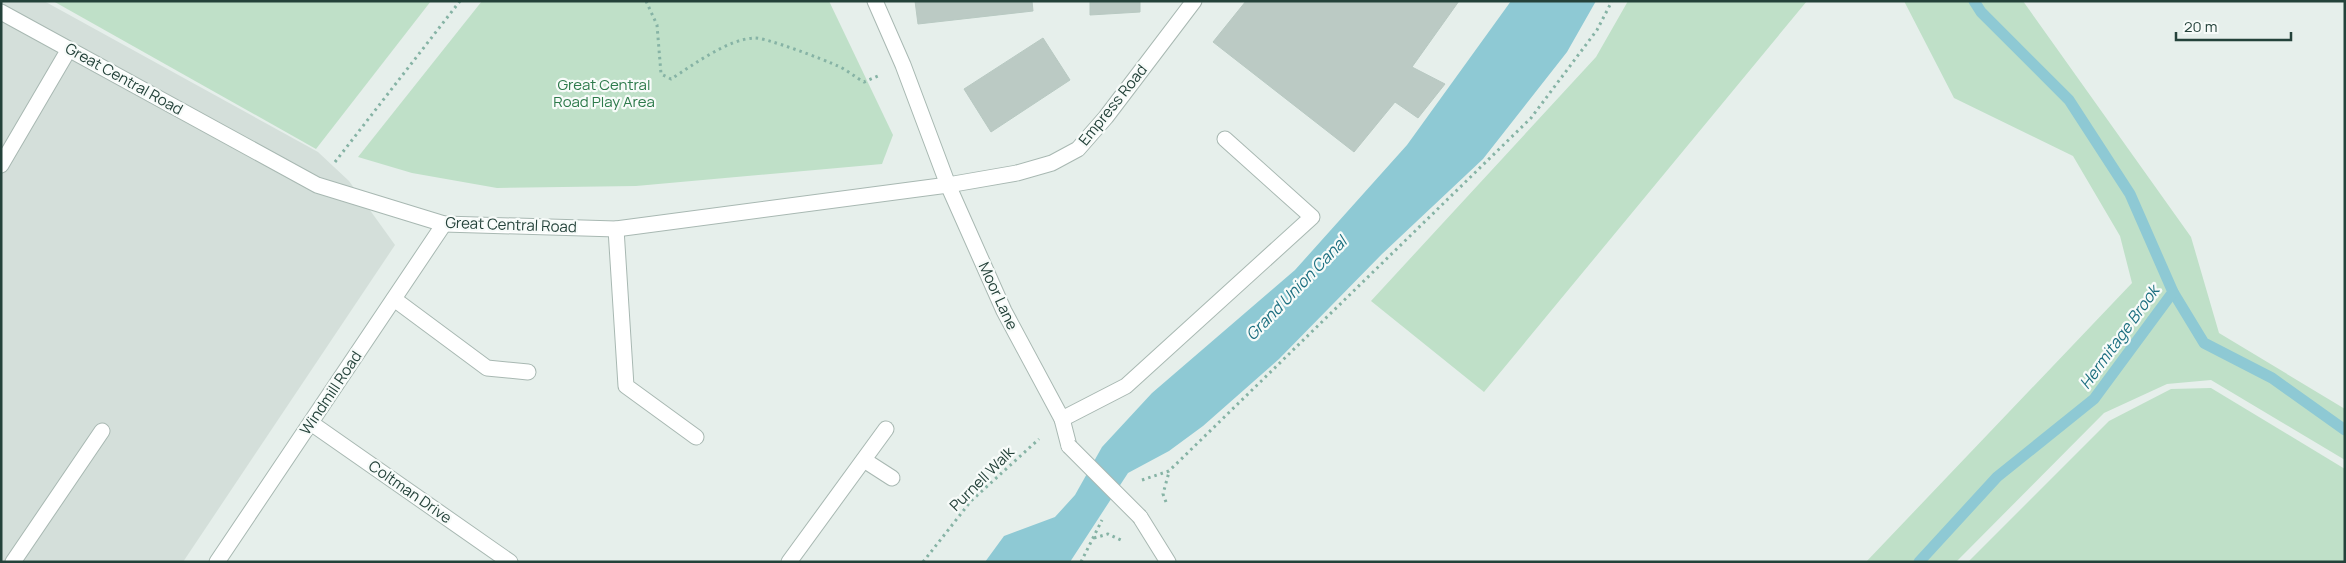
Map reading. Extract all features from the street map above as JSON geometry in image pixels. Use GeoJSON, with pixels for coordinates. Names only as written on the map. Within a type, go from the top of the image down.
{"type":"FeatureCollection","features":[{"type":"Feature","properties":{"kind":"street","name":"Moor Lane"},"geometry":{"type":"LineString","coordinates":[[875,1],[903,65],[948,185],[1004,311],[1062,419],[1069,446],[1140,517],[1168,562]]}},
{"type":"Feature","properties":{"kind":"street","name":"Empress Road"},"geometry":{"type":"LineString","coordinates":[[948,185],[1017,173],[1052,163],[1078,149],[1106,117],[1194,1]]}},
{"type":"Feature","properties":{"kind":"street","name":"Great Central Road"},"geometry":{"type":"LineString","coordinates":[[1,12],[317,185],[444,224],[616,229],[948,185]]}},
{"type":"Feature","properties":{"kind":"street"},"geometry":{"type":"LineString","coordinates":[[1,165],[69,49]]}},
{"type":"Feature","properties":{"kind":"street"},"geometry":{"type":"LineString","coordinates":[[1062,419],[1126,386],[1312,217],[1225,139]]}},
{"type":"Feature","properties":{"kind":"street","name":"Windmill Road"},"geometry":{"type":"LineString","coordinates":[[217,562],[444,224]]}},
{"type":"Feature","properties":{"kind":"street"},"geometry":{"type":"LineString","coordinates":[[616,229],[626,386],[696,436]]}},
{"type":"Feature","properties":{"kind":"street"},"geometry":{"type":"LineString","coordinates":[[394,299],[487,368],[528,372]]}},
{"type":"Feature","properties":{"kind":"street","name":"Coltman Drive"},"geometry":{"type":"LineString","coordinates":[[311,423],[510,562]]}},
{"type":"Feature","properties":{"kind":"street"},"geometry":{"type":"LineString","coordinates":[[789,562],[886,428]]}},
{"type":"Feature","properties":{"kind":"street"},"geometry":{"type":"LineString","coordinates":[[13,562],[102,431]]}},
{"type":"Feature","properties":{"kind":"street"},"geometry":{"type":"LineString","coordinates":[[864,460],[892,478]]}},
{"type":"Feature","properties":{"kind":"path"},"geometry":{"type":"LineString","coordinates":[[317,185],[460,1]]}},
{"type":"Feature","properties":{"kind":"path"},"geometry":{"type":"LineString","coordinates":[[646,1],[657,25],[660,74],[671,79],[704,58],[734,43],[754,38],[768,41],[838,66],[864,82],[903,65]]}},
{"type":"Feature","properties":{"kind":"path"},"geometry":{"type":"LineString","coordinates":[[1138,482],[1169,471],[1530,118],[1597,30],[1612,1]]}},
{"type":"Feature","properties":{"kind":"path","name":"Purnell Walk"},"geometry":{"type":"LineString","coordinates":[[923,562],[972,501],[1062,419]]}},
{"type":"Feature","properties":{"kind":"path"},"geometry":{"type":"LineString","coordinates":[[1082,562],[1102,520],[1108,514]]}},
{"type":"Feature","properties":{"kind":"shaded area"},"geometry":{"type":"Polygon","coordinates":[[[1,1],[44,1],[318,152],[349,181],[395,245],[183,562],[1,562],[1,1]]]}},
{"type":"Feature","properties":{"kind":"green space"},"geometry":{"type":"Polygon","coordinates":[[[53,1],[431,1],[316,149],[53,1]]]}},
{"type":"Feature","properties":{"kind":"green space","name":"Great Central Road Play Area"},"geometry":{"type":"Polygon","coordinates":[[[482,1],[829,1],[893,135],[882,164],[636,186],[497,188],[412,173],[358,157],[482,1]]]}},
{"type":"Feature","properties":{"kind":"green space"},"geometry":{"type":"Polygon","coordinates":[[[1628,1],[1807,1],[1484,392],[1371,301],[1596,57],[1628,1]]]}},
{"type":"Feature","properties":{"kind":"green space"},"geometry":{"type":"Polygon","coordinates":[[[1904,1],[2023,1],[2191,237],[2219,333],[2345,409],[2345,460],[2211,380],[2167,384],[2104,413],[1956,562],[1866,562],[2132,283],[2120,236],[2073,156],[1954,98],[1904,1]]]}},
{"type":"Feature","properties":{"kind":"green space"},"geometry":{"type":"Polygon","coordinates":[[[2211,388],[2345,469],[2345,562],[1968,562],[2109,421],[2171,389],[2211,388]]]}},
{"type":"Feature","properties":{"kind":"water","name":"Grand Union Canal"},"geometry":{"type":"Polygon","coordinates":[[[1511,1],[1596,1],[1567,52],[1483,159],[1382,254],[1279,359],[1203,426],[1169,451],[1128,473],[1070,562],[985,562],[1004,536],[1055,517],[1075,495],[1102,447],[1152,393],[1295,270],[1407,145],[1511,1]]]}},
{"type":"Feature","properties":{"kind":"building"},"geometry":{"type":"Polygon","coordinates":[[[915,1],[1032,1],[1033,11],[918,24],[915,1]]]}},
{"type":"Feature","properties":{"kind":"building"},"geometry":{"type":"Polygon","coordinates":[[[1090,1],[1140,1],[1140,12],[1090,15],[1090,1]]]}},
{"type":"Feature","properties":{"kind":"building"},"geometry":{"type":"Polygon","coordinates":[[[1246,1],[1459,1],[1412,67],[1445,84],[1418,118],[1395,102],[1354,152],[1213,42],[1246,1]]]}},
{"type":"Feature","properties":{"kind":"building"},"geometry":{"type":"Polygon","coordinates":[[[1043,38],[1070,80],[991,132],[964,89],[1043,38]]]}},
{"type":"Feature","properties":{"kind":"waterway","name":"Hermitage Brook"},"geometry":{"type":"LineString","coordinates":[[1919,562],[1997,477],[2094,399],[2173,292],[2130,194],[2069,100],[1981,12],[1974,1]]}},
{"type":"Feature","properties":{"kind":"waterway"},"geometry":{"type":"LineString","coordinates":[[2173,292],[2204,343],[2272,378],[2345,430]]}}]}
